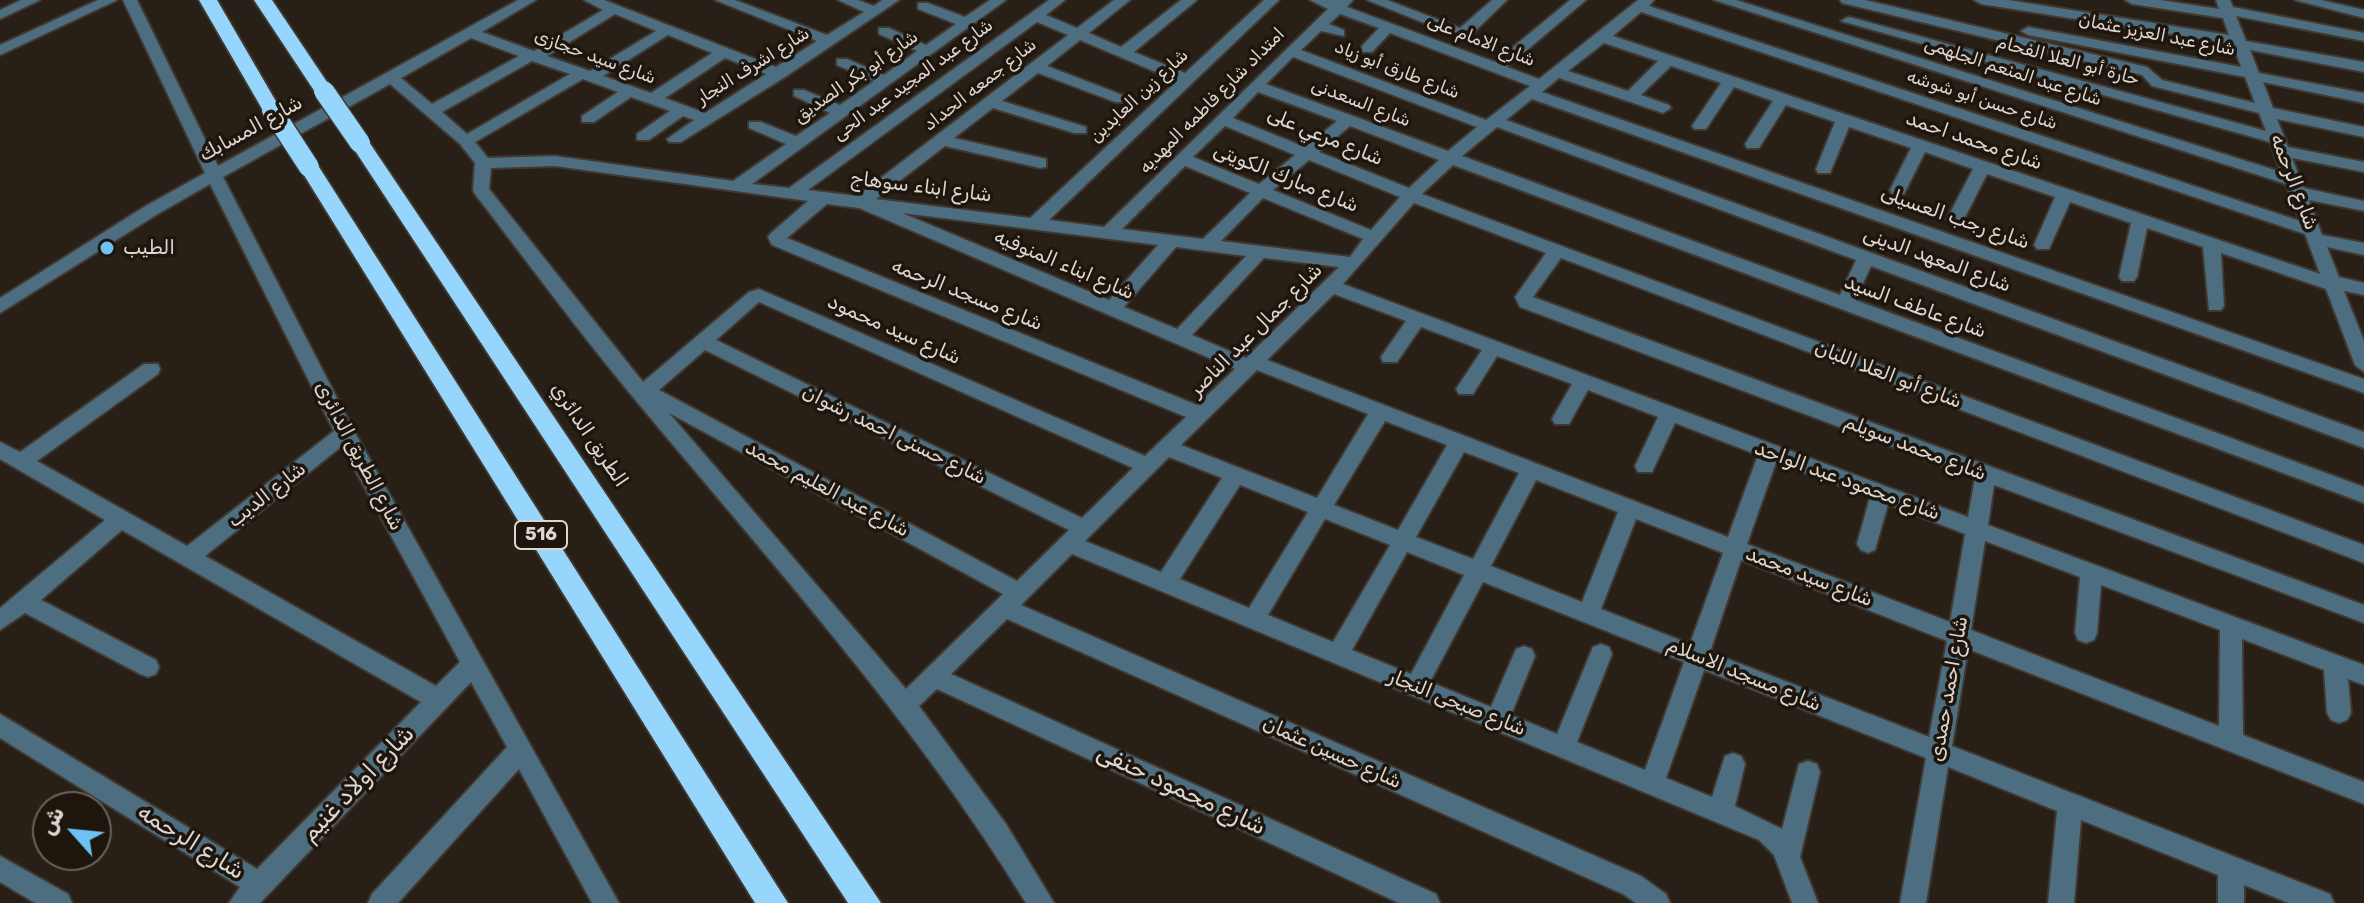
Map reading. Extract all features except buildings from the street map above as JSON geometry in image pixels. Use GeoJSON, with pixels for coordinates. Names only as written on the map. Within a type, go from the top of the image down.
{"type":"FeatureCollection","features":[{"type":"Feature","properties":{"kind":"highway","name":"516"},"geometry":{"type":"LineString","coordinates":[[208,0],[272,110],[773,903]]}},
{"type":"Feature","properties":{"kind":"highway","name":"الطريق الدائري"},"geometry":{"type":"LineString","coordinates":[[263,0],[866,903]]}},
{"type":"Feature","properties":{"kind":"street"},"geometry":{"type":"LineString","coordinates":[[0,15],[33,0]]}},
{"type":"Feature","properties":{"kind":"street"},"geometry":{"type":"LineString","coordinates":[[0,51],[110,0]]}},
{"type":"Feature","properties":{"kind":"street","name":"شارع الطريق الدائرى"},"geometry":{"type":"LineString","coordinates":[[130,0],[214,175],[345,433],[606,903]]}},
{"type":"Feature","properties":{"kind":"street","name":"شارع المسابك"},"geometry":{"type":"LineString","coordinates":[[3,300],[150,211],[529,0]]}},
{"type":"Feature","properties":{"kind":"street"},"geometry":{"type":"LineString","coordinates":[[591,0],[780,74]]}},
{"type":"Feature","properties":{"kind":"street"},"geometry":{"type":"LineString","coordinates":[[722,0],[830,41]]}},
{"type":"Feature","properties":{"kind":"street"},"geometry":{"type":"LineString","coordinates":[[845,0],[875,11]]}},
{"type":"Feature","properties":{"kind":"street","name":"شارع اشرف النجار"},"geometry":{"type":"LineString","coordinates":[[675,139],[892,0]]}},
{"type":"Feature","properties":{"kind":"street","name":"شارع أبو بكر الصديق"},"geometry":{"type":"LineString","coordinates":[[736,187],[999,0]]}},
{"type":"Feature","properties":{"kind":"street","name":"شارع عبد المجيد عبد الحى"},"geometry":{"type":"LineString","coordinates":[[793,193],[1058,0]]}},
{"type":"Feature","properties":{"kind":"street","name":"شارع جمعه الحداد"},"geometry":{"type":"LineString","coordinates":[[861,202],[1123,0]]}},
{"type":"Feature","properties":{"kind":"street"},"geometry":{"type":"LineString","coordinates":[[1123,53],[1190,0]]}},
{"type":"Feature","properties":{"kind":"street","name":"شارع زين العابدين"},"geometry":{"type":"LineString","coordinates":[[1035,223],[1272,0]]}},
{"type":"Feature","properties":{"kind":"street","name":"شارع الامام على"},"geometry":{"type":"LineString","coordinates":[[1317,0],[1342,4],[1388,27],[1497,68],[1536,89]]}},
{"type":"Feature","properties":{"kind":"street"},"geometry":{"type":"LineString","coordinates":[[1374,0],[1459,33],[1466,32],[1500,0]]}},
{"type":"Feature","properties":{"kind":"street","name":"شارع عبد المنعم الجلهمى"},"geometry":{"type":"LineString","coordinates":[[1721,0],[2295,187],[2364,206]]}},
{"type":"Feature","properties":{"kind":"street"},"geometry":{"type":"LineString","coordinates":[[1847,0],[2147,72],[2157,83],[2364,132]]}},
{"type":"Feature","properties":{"kind":"street"},"geometry":{"type":"LineString","coordinates":[[1981,0],[2240,42],[2364,67]]}},
{"type":"Feature","properties":{"kind":"street"},"geometry":{"type":"LineString","coordinates":[[2132,0],[2227,8],[2364,37]]}},
{"type":"Feature","properties":{"kind":"street"},"geometry":{"type":"LineString","coordinates":[[2302,0],[2364,14]]}},
{"type":"Feature","properties":{"kind":"street"},"geometry":{"type":"LineString","coordinates":[[1497,68],[1573,1]]}},
{"type":"Feature","properties":{"kind":"street","name":"شارع جمال عبد الناصر"},"geometry":{"type":"LineString","coordinates":[[906,704],[1354,263],[1373,237],[1412,196],[1492,124],[1643,3]]}},
{"type":"Feature","properties":{"kind":"street","name":"شارع حسن أبو شوشه"},"geometry":{"type":"LineString","coordinates":[[1643,3],[2314,235],[2364,249]]}},
{"type":"Feature","properties":{"kind":"street","name":"امتداد شارع فاطمه المهديه"},"geometry":{"type":"LineString","coordinates":[[1109,232],[1342,4]]}},
{"type":"Feature","properties":{"kind":"street"},"geometry":{"type":"LineString","coordinates":[[923,6],[967,23]]}},
{"type":"Feature","properties":{"kind":"street","name":"شارع الرحمه"},"geometry":{"type":"LineString","coordinates":[[2227,8],[2332,284],[2359,339],[2364,365]]}},
{"type":"Feature","properties":{"kind":"street"},"geometry":{"type":"LineString","coordinates":[[432,111],[614,9]]}},
{"type":"Feature","properties":{"kind":"street"},"geometry":{"type":"LineString","coordinates":[[1035,16],[1185,79]]}},
{"type":"Feature","properties":{"kind":"street","name":"حارة أبو العلا الفحام"},"geometry":{"type":"LineString","coordinates":[[1848,21],[2364,167]]}},
{"type":"Feature","properties":{"kind":"street"},"geometry":{"type":"LineString","coordinates":[[1318,25],[1339,33]]}},
{"type":"Feature","properties":{"kind":"street"},"geometry":{"type":"LineString","coordinates":[[1367,49],[1388,27]]}},
{"type":"Feature","properties":{"kind":"street"},"geometry":{"type":"LineString","coordinates":[[466,141],[667,30]]}},
{"type":"Feature","properties":{"kind":"street"},"geometry":{"type":"LineString","coordinates":[[884,31],[928,51]]}},
{"type":"Feature","properties":{"kind":"street","name":"شارع عبد العزيز عثمان"},"geometry":{"type":"LineString","coordinates":[[2015,42],[2017,33],[2027,31],[2252,75]]}},
{"type":"Feature","properties":{"kind":"street","name":"شارع سيد حجازى"},"geometry":{"type":"LineString","coordinates":[[470,33],[707,119]]}},
{"type":"Feature","properties":{"kind":"street","name":"شارع محمد احمد"},"geometry":{"type":"LineString","coordinates":[[1601,37],[2212,246],[2332,284],[2364,289]]}},
{"type":"Feature","properties":{"kind":"street","name":"شارع طارق أبو زياد"},"geometry":{"type":"LineString","coordinates":[[1291,51],[1492,124]]}},
{"type":"Feature","properties":{"kind":"street"},"geometry":{"type":"LineString","coordinates":[[652,100],[723,52]]}},
{"type":"Feature","properties":{"kind":"street"},"geometry":{"type":"LineString","coordinates":[[1631,97],[1668,60]]}},
{"type":"Feature","properties":{"kind":"street"},"geometry":{"type":"LineString","coordinates":[[842,62],[886,81]]}},
{"type":"Feature","properties":{"kind":"street"},"geometry":{"type":"LineString","coordinates":[[1036,67],[1120,99]]}},
{"type":"Feature","properties":{"kind":"street"},"geometry":{"type":"LineString","coordinates":[[1557,72],[1663,108]]}},
{"type":"Feature","properties":{"kind":"street"},"geometry":{"type":"LineString","coordinates":[[2252,75],[2364,98]]}},
{"type":"Feature","properties":{"kind":"street"},"geometry":{"type":"LineString","coordinates":[[391,77],[466,141],[483,163],[481,190],[639,388],[906,704],[1006,844],[1041,903]]}},
{"type":"Feature","properties":{"kind":"street"},"geometry":{"type":"LineString","coordinates":[[1700,126],[1730,81]]}},
{"type":"Feature","properties":{"kind":"street","name":"شارع السعدنى"},"geometry":{"type":"LineString","coordinates":[[1256,86],[1451,159]]}},
{"type":"Feature","properties":{"kind":"street","name":"شارع رجب العسيلى"},"geometry":{"type":"LineString","coordinates":[[1536,89],[2364,386]]}},
{"type":"Feature","properties":{"kind":"street"},"geometry":{"type":"LineString","coordinates":[[588,119],[629,91]]}},
{"type":"Feature","properties":{"kind":"street"},"geometry":{"type":"LineString","coordinates":[[799,93],[842,112]]}},
{"type":"Feature","properties":{"kind":"street"},"geometry":{"type":"LineString","coordinates":[[1753,144],[1782,99]]}},
{"type":"Feature","properties":{"kind":"street"},"geometry":{"type":"LineString","coordinates":[[990,102],[1080,130]]}},
{"type":"Feature","properties":{"kind":"street"},"geometry":{"type":"LineString","coordinates":[[643,137],[681,110]]}},
{"type":"Feature","properties":{"kind":"street","name":"شارع مرعي على"},"geometry":{"type":"LineString","coordinates":[[1222,119],[1412,196]]}},
{"type":"Feature","properties":{"kind":"street"},"geometry":{"type":"LineString","coordinates":[[1207,245],[1261,191],[1348,120]]}},
{"type":"Feature","properties":{"kind":"street"},"geometry":{"type":"LineString","coordinates":[[1824,169],[1844,120]]}},
{"type":"Feature","properties":{"kind":"street","name":"شارع المعهد الدينى"},"geometry":{"type":"LineString","coordinates":[[1492,124],[2364,440]]}},
{"type":"Feature","properties":{"kind":"street"},"geometry":{"type":"LineString","coordinates":[[755,125],[798,143]]}},
{"type":"Feature","properties":{"kind":"street"},"geometry":{"type":"LineString","coordinates":[[942,140],[1040,163]]}},
{"type":"Feature","properties":{"kind":"street"},"geometry":{"type":"LineString","coordinates":[[1898,190],[1920,146]]}},
{"type":"Feature","properties":{"kind":"street","name":"شارع مبارك الكويتى"},"geometry":{"type":"LineString","coordinates":[[1183,159],[1373,237]]}},
{"type":"Feature","properties":{"kind":"street","name":"شارع عاطف السيد"},"geometry":{"type":"LineString","coordinates":[[1451,159],[2364,495]]}},
{"type":"Feature","properties":{"kind":"street","name":"شارع ابناء سوهاج"},"geometry":{"type":"LineString","coordinates":[[483,163],[555,161],[736,187],[1354,263]]}},
{"type":"Feature","properties":{"kind":"street"},"geometry":{"type":"LineString","coordinates":[[1956,219],[1982,167]]}},
{"type":"Feature","properties":{"kind":"street"},"geometry":{"type":"LineString","coordinates":[[2043,245],[2064,195]]}},
{"type":"Feature","properties":{"kind":"street","name":"شارع أبو العلا اللبان"},"geometry":{"type":"LineString","coordinates":[[1412,196],[2364,554]]}},
{"type":"Feature","properties":{"kind":"street","name":"شارع مسجد الرحمه"},"geometry":{"type":"LineString","coordinates":[[824,197],[777,237],[778,241],[1201,415]]}},
{"type":"Feature","properties":{"kind":"street","name":"شارع ابناء المنوفيه"},"geometry":{"type":"LineString","coordinates":[[861,202],[1179,338],[1252,365]]}},
{"type":"Feature","properties":{"kind":"street"},"geometry":{"type":"LineString","coordinates":[[2128,277],[2140,221]]}},
{"type":"Feature","properties":{"kind":"street"},"geometry":{"type":"LineString","coordinates":[[1112,309],[1172,240]]}},
{"type":"Feature","properties":{"kind":"street"},"geometry":{"type":"LineString","coordinates":[[2212,246],[2215,306]]}},
{"type":"Feature","properties":{"kind":"street"},"geometry":{"type":"LineString","coordinates":[[1179,338],[1260,251]]}},
{"type":"Feature","properties":{"kind":"street","name":"شارع محمد سويلم"},"geometry":{"type":"LineString","coordinates":[[1557,251],[1524,297],[1525,302],[2364,614]]}},
{"type":"Feature","properties":{"kind":"street"},"geometry":{"type":"LineString","coordinates":[[1844,305],[1866,258]]}},
{"type":"Feature","properties":{"kind":"street","name":"شارع محمود عبد الواحد"},"geometry":{"type":"LineString","coordinates":[[1331,286],[2364,675]]}},
{"type":"Feature","properties":{"kind":"street","name":"شارع سيد محمود"},"geometry":{"type":"LineString","coordinates":[[639,388],[759,295],[1149,466]]}},
{"type":"Feature","properties":{"kind":"street"},"geometry":{"type":"LineString","coordinates":[[1390,357],[1417,319]]}},
{"type":"Feature","properties":{"kind":"street","name":"شارع حسنى احمد رشوان"},"geometry":{"type":"LineString","coordinates":[[703,341],[1078,536]]}},
{"type":"Feature","properties":{"kind":"street"},"geometry":{"type":"LineString","coordinates":[[1466,389],[1493,348]]}},
{"type":"Feature","properties":{"kind":"street","name":"شارع سيد محمد"},"geometry":{"type":"LineString","coordinates":[[1252,365],[1381,410],[2364,793]]}},
{"type":"Feature","properties":{"kind":"street"},"geometry":{"type":"LineString","coordinates":[[21,462],[151,369]]}},
{"type":"Feature","properties":{"kind":"street"},"geometry":{"type":"LineString","coordinates":[[1562,419],[1584,381]]}},
{"type":"Feature","properties":{"kind":"street","name":"شارع عبد العليم محمد"},"geometry":{"type":"LineString","coordinates":[[639,388],[1012,600]]}},
{"type":"Feature","properties":{"kind":"street"},"geometry":{"type":"LineString","coordinates":[[1254,619],[1381,410]]}},
{"type":"Feature","properties":{"kind":"street"},"geometry":{"type":"LineString","coordinates":[[1645,466],[1669,414]]}},
{"type":"Feature","properties":{"kind":"street","name":"شارع الديب"},"geometry":{"type":"LineString","coordinates":[[189,557],[345,433]]}},
{"type":"Feature","properties":{"kind":"street"},"geometry":{"type":"LineString","coordinates":[[1338,654],[1460,441]]}},
{"type":"Feature","properties":{"kind":"street","name":"شارع مسجد الاسلام"},"geometry":{"type":"LineString","coordinates":[[1167,448],[2321,903]]}},
{"type":"Feature","properties":{"kind":"street"},"geometry":{"type":"LineString","coordinates":[[0,450],[439,700]]}},
{"type":"Feature","properties":{"kind":"street"},"geometry":{"type":"LineString","coordinates":[[1652,784],[1769,452]]}},
{"type":"Feature","properties":{"kind":"street"},"geometry":{"type":"LineString","coordinates":[[1416,686],[1532,469]]}},
{"type":"Feature","properties":{"kind":"street"},"geometry":{"type":"LineString","coordinates":[[1166,583],[1236,474]]}},
{"type":"Feature","properties":{"kind":"street","name":"شارع احمد حمدى"},"geometry":{"type":"LineString","coordinates":[[1913,903],[1986,475]]}},
{"type":"Feature","properties":{"kind":"street"},"geometry":{"type":"LineString","coordinates":[[1868,544],[1881,493]]}},
{"type":"Feature","properties":{"kind":"street"},"geometry":{"type":"LineString","coordinates":[[1588,613],[1630,507]]}},
{"type":"Feature","properties":{"kind":"street"},"geometry":{"type":"LineString","coordinates":[[0,621],[121,519]]}},
{"type":"Feature","properties":{"kind":"street","name":"شارع صبحى النجار"},"geometry":{"type":"LineString","coordinates":[[1078,536],[1166,583],[1768,832],[1777,839],[1788,857],[1805,903]]}},
{"type":"Feature","properties":{"kind":"street"},"geometry":{"type":"LineString","coordinates":[[2086,633],[2091,572]]}},
{"type":"Feature","properties":{"kind":"street","name":"شارع حسين عثمان"},"geometry":{"type":"LineString","coordinates":[[1012,600],[1617,879],[1657,903]]}},
{"type":"Feature","properties":{"kind":"street"},"geometry":{"type":"LineString","coordinates":[[23,601],[148,667]]}},
{"type":"Feature","properties":{"kind":"street"},"geometry":{"type":"LineString","coordinates":[[2231,625],[2231,742]]}},
{"type":"Feature","properties":{"kind":"street"},"geometry":{"type":"LineString","coordinates":[[1563,747],[1601,654]]}},
{"type":"Feature","properties":{"kind":"street"},"geometry":{"type":"LineString","coordinates":[[1497,720],[1524,656]]}},
{"type":"Feature","properties":{"kind":"street","name":"شارع اولاد غنيم"},"geometry":{"type":"LineString","coordinates":[[242,903],[473,664]]}},
{"type":"Feature","properties":{"kind":"street"},"geometry":{"type":"LineString","coordinates":[[2335,664],[2339,713]]}},
{"type":"Feature","properties":{"kind":"street","name":"شارع محمود حنفى"},"geometry":{"type":"LineString","coordinates":[[934,677],[1427,903]]}},
{"type":"Feature","properties":{"kind":"street","name":"شارع الرحمه"},"geometry":{"type":"LineString","coordinates":[[0,725],[260,885]]}},
{"type":"Feature","properties":{"kind":"street"},"geometry":{"type":"LineString","coordinates":[[381,903],[520,750]]}},
{"type":"Feature","properties":{"kind":"street"},"geometry":{"type":"LineString","coordinates":[[1721,812],[1733,764]]}},
{"type":"Feature","properties":{"kind":"street"},"geometry":{"type":"LineString","coordinates":[[1788,857],[1808,772]]}},
{"type":"Feature","properties":{"kind":"street"},"geometry":{"type":"LineString","coordinates":[[2061,903],[2070,804]]}},
{"type":"Feature","properties":{"kind":"street"},"geometry":{"type":"LineString","coordinates":[[0,868],[59,903]]}},
{"type":"Feature","properties":{"kind":"street"},"geometry":{"type":"LineString","coordinates":[[2231,868],[2231,903]]}},
{"type":"Feature","properties":{"kind":"place","name":"الطيب"},"geometry":{"type":"Point","coordinates":[107,248]}}]}
